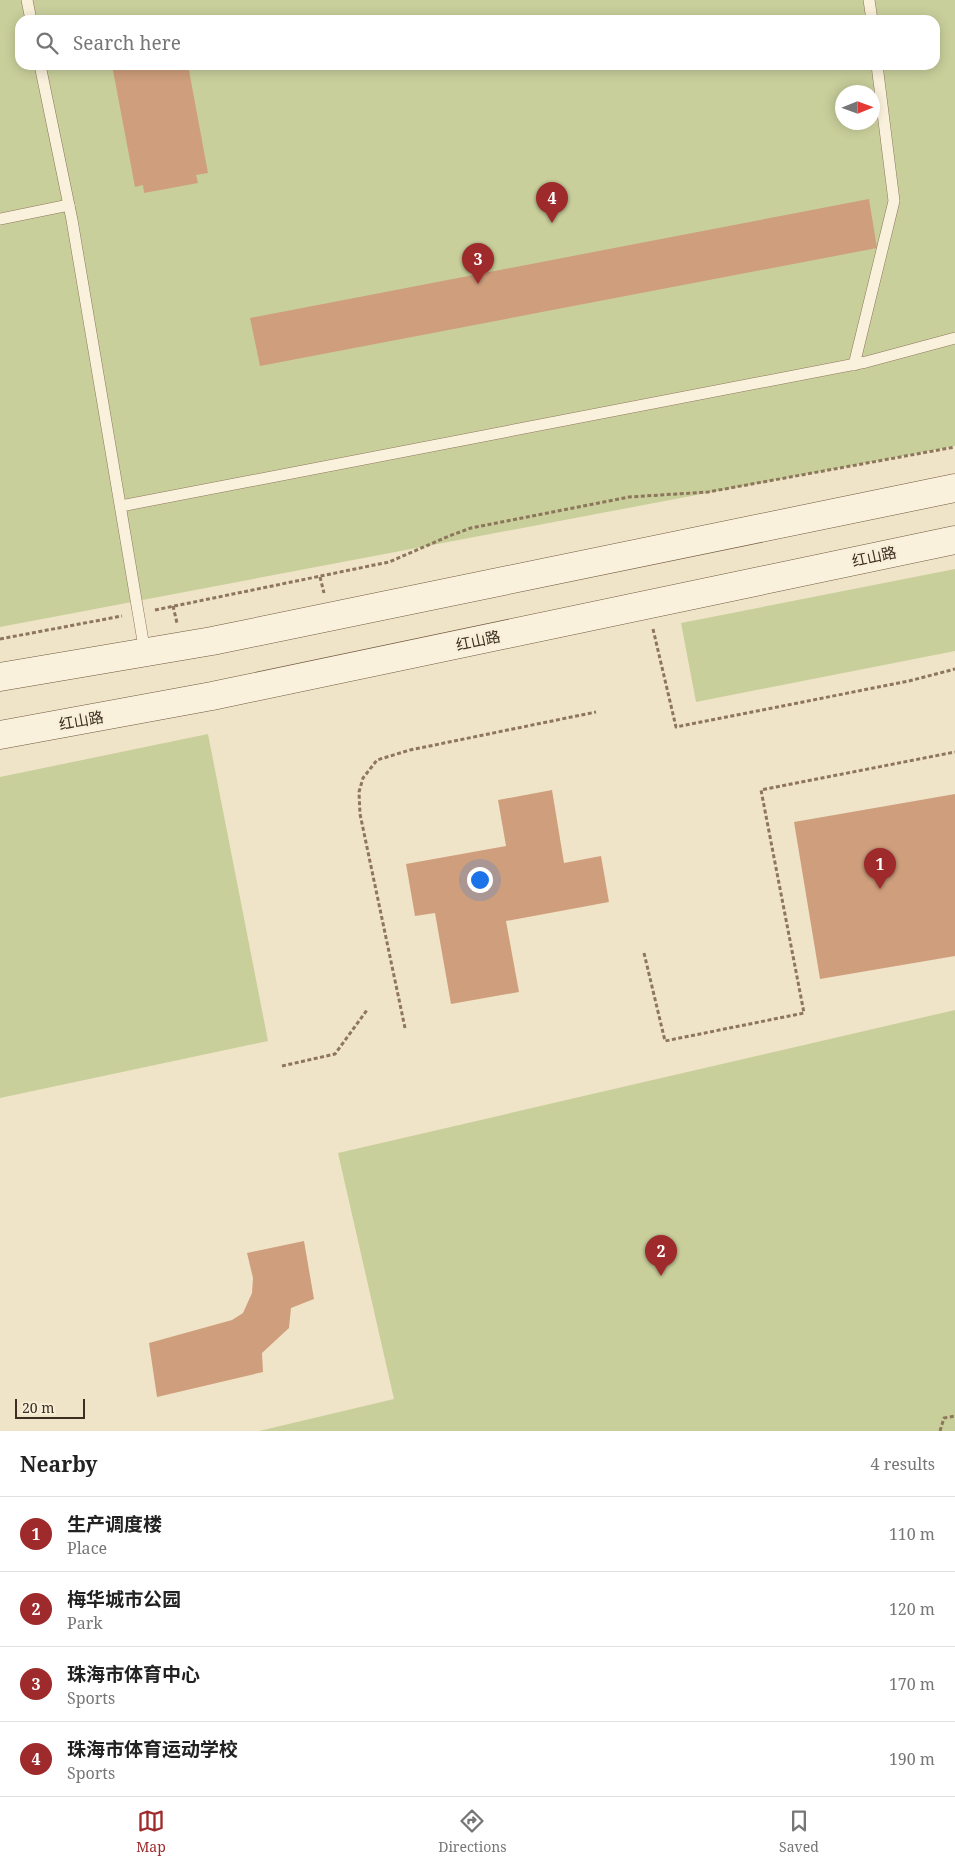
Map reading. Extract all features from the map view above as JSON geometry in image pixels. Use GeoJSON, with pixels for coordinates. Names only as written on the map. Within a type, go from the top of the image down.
{"type":"FeatureCollection","features":[{"type":"Feature","properties":{"kind":"main road"},"geometry":{"type":"LineString","coordinates":[[0,677],[212,641],[955,488]]}},
{"type":"Feature","properties":{"kind":"main road","name":"红山路"},"geometry":{"type":"LineString","coordinates":[[0,735],[212,696],[955,540]]}},
{"type":"Feature","properties":{"kind":"lane"},"geometry":{"type":"LineString","coordinates":[[27,0],[30,15]]}},
{"type":"Feature","properties":{"kind":"lane"},"geometry":{"type":"LineString","coordinates":[[869,0],[871,15]]}},
{"type":"Feature","properties":{"kind":"lane"},"geometry":{"type":"LineString","coordinates":[[41,70],[68,205],[145,653]]}},
{"type":"Feature","properties":{"kind":"lane"},"geometry":{"type":"LineString","coordinates":[[854,365],[894,201],[878,70]]}},
{"type":"Feature","properties":{"kind":"lane"},"geometry":{"type":"LineString","coordinates":[[0,219],[68,205]]}},
{"type":"Feature","properties":{"kind":"lane"},"geometry":{"type":"LineString","coordinates":[[121,506],[854,365],[955,338]]}},
{"type":"Feature","properties":{"kind":"path"},"geometry":{"type":"LineString","coordinates":[[0,639],[389,562],[471,528],[629,497],[708,492],[955,447]]}},
{"type":"Feature","properties":{"kind":"path"},"geometry":{"type":"LineString","coordinates":[[648,604],[676,727],[909,681],[955,668]]}},
{"type":"Feature","properties":{"kind":"path"},"geometry":{"type":"LineString","coordinates":[[405,1028],[360,814],[360,792],[363,778],[377,760],[410,750],[596,712]]}},
{"type":"Feature","properties":{"kind":"path"},"geometry":{"type":"LineString","coordinates":[[644,953],[665,1041],[804,1013],[761,790],[955,752]]}},
{"type":"Feature","properties":{"kind":"path"},"geometry":{"type":"LineString","coordinates":[[282,1066],[335,1054],[367,1010]]}},
{"type":"Feature","properties":{"kind":"path"},"geometry":{"type":"LineString","coordinates":[[940,1431],[944,1418],[955,1416]]}},
{"type":"Feature","properties":{"kind":"green space"},"geometry":{"type":"Polygon","coordinates":[[[0,0],[955,0],[955,446],[0,627],[0,0]]]}},
{"type":"Feature","properties":{"kind":"green space"},"geometry":{"type":"Polygon","coordinates":[[[955,569],[955,651],[696,702],[681,623],[955,569]]]}},
{"type":"Feature","properties":{"kind":"green space"},"geometry":{"type":"Polygon","coordinates":[[[208,734],[268,1041],[0,1098],[0,777],[208,734]]]}},
{"type":"Feature","properties":{"kind":"green space"},"geometry":{"type":"Polygon","coordinates":[[[955,1010],[955,1431],[259,1431],[394,1399],[338,1153],[955,1010]]]}},
{"type":"Feature","properties":{"kind":"building"},"geometry":{"type":"Polygon","coordinates":[[[113,70],[189,70],[208,173],[196,175],[198,183],[144,193],[143,185],[135,187],[113,70]]]}},
{"type":"Feature","properties":{"kind":"building"},"geometry":{"type":"Polygon","coordinates":[[[869,199],[877,248],[260,366],[250,318],[869,199]]]}},
{"type":"Feature","properties":{"kind":"building"},"geometry":{"type":"Polygon","coordinates":[[[552,790],[564,863],[601,856],[609,902],[506,921],[519,992],[451,1004],[435,913],[415,916],[406,864],[506,846],[498,800],[552,790]]]}},
{"type":"Feature","properties":{"kind":"building"},"geometry":{"type":"Polygon","coordinates":[[[955,794],[955,956],[820,979],[794,822],[955,794]]]}},
{"type":"Feature","properties":{"kind":"building"},"geometry":{"type":"Polygon","coordinates":[[[304,1241],[314,1299],[291,1308],[289,1328],[262,1353],[263,1372],[157,1397],[149,1343],[232,1320],[243,1313],[252,1293],[253,1278],[247,1253],[304,1241]]]}},
{"type":"Feature","properties":{"kind":"place","name":"珠海市体育运动学校"},"geometry":{"type":"Point","coordinates":[552,223]}},
{"type":"Feature","properties":{"kind":"place","name":"珠海市体育中心"},"geometry":{"type":"Point","coordinates":[478,284]}},
{"type":"Feature","properties":{"kind":"place","name":"生产调度楼"},"geometry":{"type":"Point","coordinates":[880,889]}},
{"type":"Feature","properties":{"kind":"place","name":"梅华城市公园"},"geometry":{"type":"Point","coordinates":[661,1276]}}]}
